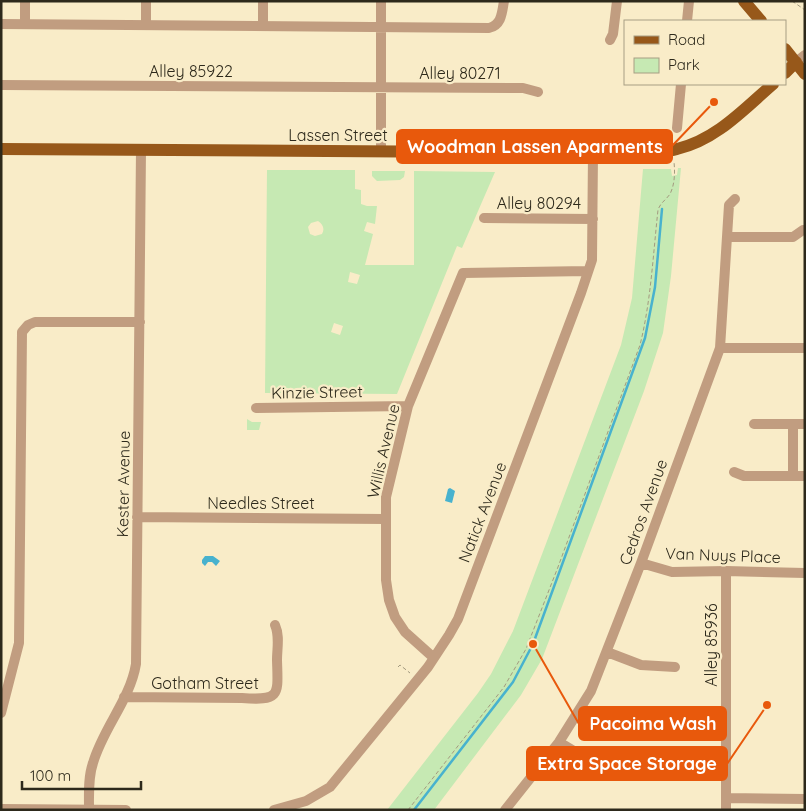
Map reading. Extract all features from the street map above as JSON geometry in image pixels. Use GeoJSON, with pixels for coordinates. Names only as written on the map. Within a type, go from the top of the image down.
{"type":"FeatureCollection","features":[{"type":"Feature","properties":{"kind":"main road"},"geometry":{"type":"LineString","coordinates":[[744,1],[760,20]]}},
{"type":"Feature","properties":{"kind":"main road"},"geometry":{"type":"LineString","coordinates":[[786,50],[800,59],[805,74]]}},
{"type":"Feature","properties":{"kind":"main road"},"geometry":{"type":"LineString","coordinates":[[786,72],[800,59]]}},
{"type":"Feature","properties":{"kind":"main road","name":"Lassen Street"},"geometry":{"type":"LineString","coordinates":[[1,149],[593,153],[635,153],[674,150],[694,144],[716,132],[772,85]]}},
{"type":"Feature","properties":{"kind":"street"},"geometry":{"type":"LineString","coordinates":[[25,1],[25,24]]}},
{"type":"Feature","properties":{"kind":"street"},"geometry":{"type":"LineString","coordinates":[[146,1],[146,25]]}},
{"type":"Feature","properties":{"kind":"street"},"geometry":{"type":"LineString","coordinates":[[263,1],[263,26]]}},
{"type":"Feature","properties":{"kind":"street"},"geometry":{"type":"LineString","coordinates":[[380,151],[381,1]]}},
{"type":"Feature","properties":{"kind":"street"},"geometry":{"type":"LineString","coordinates":[[1,24],[489,28],[496,24],[501,17],[504,1]]}},
{"type":"Feature","properties":{"kind":"street"},"geometry":{"type":"LineString","coordinates":[[610,40],[613,34],[617,1]]}},
{"type":"Feature","properties":{"kind":"street"},"geometry":{"type":"LineString","coordinates":[[687,20],[689,1]]}},
{"type":"Feature","properties":{"kind":"street","name":"Alley 85922"},"geometry":{"type":"LineString","coordinates":[[1,84],[380,87]]}},
{"type":"Feature","properties":{"kind":"street"},"geometry":{"type":"LineString","coordinates":[[677,128],[681,85]]}},
{"type":"Feature","properties":{"kind":"street","name":"Alley 80271"},"geometry":{"type":"LineString","coordinates":[[380,87],[523,88],[538,92]]}},
{"type":"Feature","properties":{"kind":"street","name":"Kester Avenue"},"geometry":{"type":"LineString","coordinates":[[89,809],[92,764],[134,675],[136,664],[141,150]]}},
{"type":"Feature","properties":{"kind":"street","name":"Natick Avenue"},"geometry":{"type":"LineString","coordinates":[[274,810],[306,801],[330,787],[434,658],[461,612],[592,260],[593,153]]}},
{"type":"Feature","properties":{"kind":"street","name":"Cedros Avenue"},"geometry":{"type":"LineString","coordinates":[[505,810],[559,742],[591,691],[641,563],[720,348],[729,205],[735,199]]}},
{"type":"Feature","properties":{"kind":"street","name":"Alley 80294"},"geometry":{"type":"LineString","coordinates":[[484,218],[593,218]]}},
{"type":"Feature","properties":{"kind":"street"},"geometry":{"type":"LineString","coordinates":[[727,237],[793,237],[803,230]]}},
{"type":"Feature","properties":{"kind":"street","name":"Willis Avenue"},"geometry":{"type":"LineString","coordinates":[[434,658],[405,632],[398,622],[390,606],[386,580],[386,497],[408,406],[463,273],[588,272]]}},
{"type":"Feature","properties":{"kind":"street"},"geometry":{"type":"LineString","coordinates":[[1,713],[18,643],[22,332],[28,325],[35,322],[140,322]]}},
{"type":"Feature","properties":{"kind":"street"},"geometry":{"type":"LineString","coordinates":[[720,348],[805,348]]}},
{"type":"Feature","properties":{"kind":"street","name":"Kinzie Street"},"geometry":{"type":"LineString","coordinates":[[256,408],[408,406]]}},
{"type":"Feature","properties":{"kind":"street"},"geometry":{"type":"LineString","coordinates":[[754,424],[805,424]]}},
{"type":"Feature","properties":{"kind":"street"},"geometry":{"type":"LineString","coordinates":[[793,424],[793,476]]}},
{"type":"Feature","properties":{"kind":"street"},"geometry":{"type":"LineString","coordinates":[[734,472],[744,476],[805,476]]}},
{"type":"Feature","properties":{"kind":"street","name":"Needles Street"},"geometry":{"type":"LineString","coordinates":[[138,518],[385,519]]}},
{"type":"Feature","properties":{"kind":"street","name":"Van Nuys Place"},"geometry":{"type":"LineString","coordinates":[[641,563],[672,572],[805,573]]}},
{"type":"Feature","properties":{"kind":"street","name":"Alley 85936"},"geometry":{"type":"LineString","coordinates":[[726,571],[726,810]]}},
{"type":"Feature","properties":{"kind":"street","name":"Gotham Street"},"geometry":{"type":"LineString","coordinates":[[124,697],[268,698],[276,691],[279,682],[278,635],[274,625]]}},
{"type":"Feature","properties":{"kind":"street"},"geometry":{"type":"LineString","coordinates":[[607,652],[641,665],[675,667]]}},
{"type":"Feature","properties":{"kind":"street"},"geometry":{"type":"LineString","coordinates":[[559,742],[587,759],[602,764],[673,767]]}},
{"type":"Feature","properties":{"kind":"street"},"geometry":{"type":"LineString","coordinates":[[726,798],[805,799]]}},
{"type":"Feature","properties":{"kind":"street"},"geometry":{"type":"LineString","coordinates":[[1,809],[126,810]]}},
{"type":"Feature","properties":{"kind":"path"},"geometry":{"type":"LineString","coordinates":[[792,1],[805,10]]}},
{"type":"Feature","properties":{"kind":"path"},"geometry":{"type":"LineString","coordinates":[[408,810],[504,687],[526,649],[640,345],[650,288],[658,210],[660,204],[669,195],[672,187],[675,172],[674,150]]}},
{"type":"Feature","properties":{"kind":"path"},"geometry":{"type":"LineString","coordinates":[[398,666],[400,665],[410,673]]}},
{"type":"Feature","properties":{"kind":"green space"},"geometry":{"type":"Polygon","coordinates":[[[678,168],[681,168],[671,276],[663,333],[644,391],[542,659],[521,695],[434,810],[387,810],[478,693],[491,674],[513,631],[621,345],[632,298],[643,169],[671,169],[672,176],[677,175],[678,168]]]}},
{"type":"Feature","properties":{"kind":"green space"},"geometry":{"type":"Polygon","coordinates":[[[267,170],[355,170],[355,189],[361,190],[361,204],[377,206],[375,224],[367,222],[364,231],[373,234],[365,265],[414,265],[414,171],[495,172],[462,248],[457,246],[397,394],[265,393],[267,170]],[[318,221],[311,223],[308,227],[310,234],[315,236],[322,234],[323,230],[322,225],[318,221]],[[350,272],[348,282],[357,284],[360,275],[350,272]],[[334,323],[331,332],[340,335],[343,326],[334,323]]]}},
{"type":"Feature","properties":{"kind":"green space"},"geometry":{"type":"Polygon","coordinates":[[[372,171],[405,171],[404,177],[400,180],[377,181],[372,176],[372,171]]]}},
{"type":"Feature","properties":{"kind":"green space"},"geometry":{"type":"Polygon","coordinates":[[[247,419],[252,422],[261,422],[259,430],[247,430],[247,419]]]}},
{"type":"Feature","properties":{"kind":"water"},"geometry":{"type":"Polygon","coordinates":[[[450,488],[455,491],[452,503],[445,501],[448,489],[450,488]]]}},
{"type":"Feature","properties":{"kind":"water"},"geometry":{"type":"Polygon","coordinates":[[[205,556],[213,556],[220,561],[216,566],[212,562],[208,562],[205,566],[202,560],[205,556]]]}},
{"type":"Feature","properties":{"kind":"waterway"},"geometry":{"type":"LineString","coordinates":[[414,810],[513,682],[533,644],[645,338],[655,287],[662,209]]}},
{"type":"Feature","properties":{"kind":"place","name":"Woodman Lassen Aparments"},"geometry":{"type":"Point","coordinates":[714,102]}},
{"type":"Feature","properties":{"kind":"place","name":"Pacoima Wash"},"geometry":{"type":"Point","coordinates":[533,644]}},
{"type":"Feature","properties":{"kind":"place","name":"Extra Space Storage"},"geometry":{"type":"Point","coordinates":[767,705]}}]}
